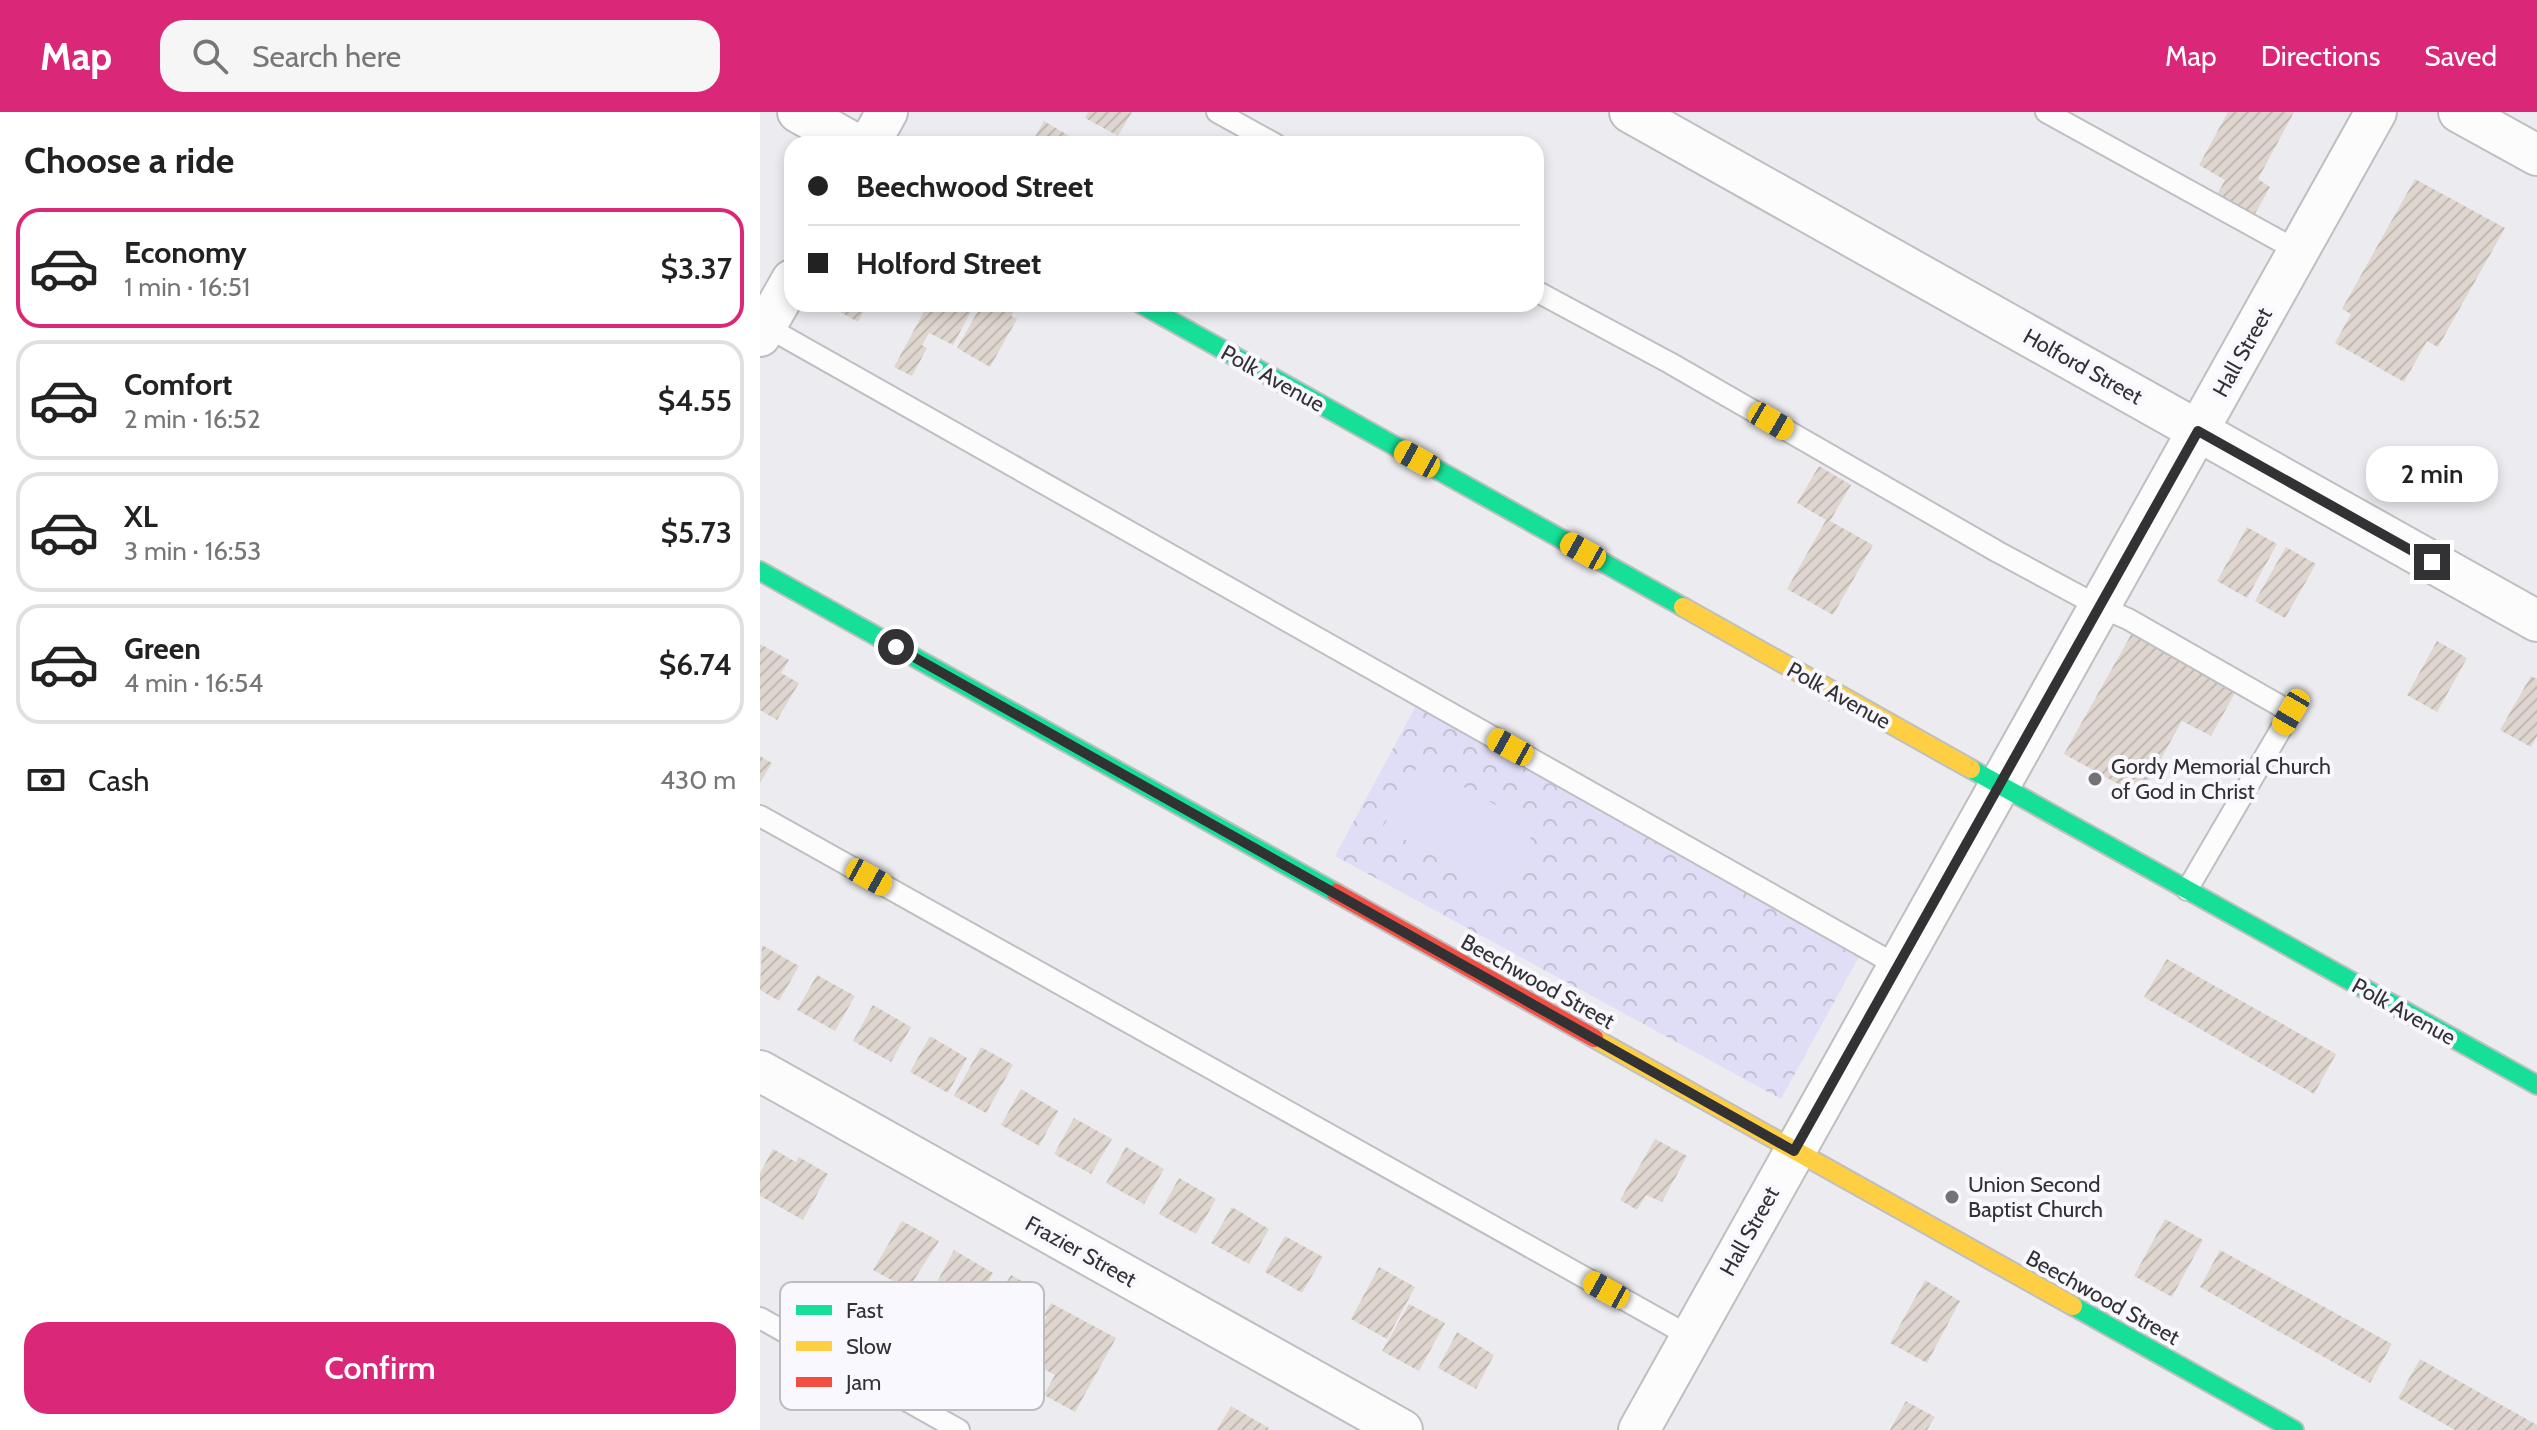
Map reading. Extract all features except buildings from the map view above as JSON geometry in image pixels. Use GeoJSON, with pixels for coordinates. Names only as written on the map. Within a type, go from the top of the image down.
{"type":"FeatureCollection","features":[{"type":"Feature","properties":{"kind":"street"},"geometry":{"type":"LineString","coordinates":[[798,112],[841,136]]}},
{"type":"Feature","properties":{"kind":"street"},"geometry":{"type":"LineString","coordinates":[[874,136],[887,112]]}},
{"type":"Feature","properties":{"kind":"street","name":"Holford Street"},"geometry":{"type":"LineString","coordinates":[[1630,112],[2537,621]]}},
{"type":"Feature","properties":{"kind":"street","name":"Hall Street"},"geometry":{"type":"LineString","coordinates":[[1639,1430],[2376,112]]}},
{"type":"Feature","properties":{"kind":"street"},"geometry":{"type":"LineString","coordinates":[[2459,112],[2537,155]]}},
{"type":"Feature","properties":{"kind":"street"},"geometry":{"type":"LineString","coordinates":[[762,329],[784,293]]}},
{"type":"Feature","properties":{"kind":"street","name":"Polk Avenue"},"geometry":{"type":"LineString","coordinates":[[1155,312],[2537,1085]]}},
{"type":"Feature","properties":{"kind":"street","name":"Beechwood Street"},"geometry":{"type":"LineString","coordinates":[[760,571],[2294,1430]]}},
{"type":"Feature","properties":{"kind":"street","name":"Frazier Street"},"geometry":{"type":"LineString","coordinates":[[760,1071],[1402,1430]]}},
{"type":"Feature","properties":{"kind":"lane"},"geometry":{"type":"LineString","coordinates":[[1217,112],[1260,136]]}},
{"type":"Feature","properties":{"kind":"lane"},"geometry":{"type":"LineString","coordinates":[[2046,112],[2298,251]]}},
{"type":"Feature","properties":{"kind":"lane"},"geometry":{"type":"LineString","coordinates":[[1544,295],[2291,712],[2187,890]]}},
{"type":"Feature","properties":{"kind":"lane"},"geometry":{"type":"LineString","coordinates":[[762,329],[1898,966]]}},
{"type":"Feature","properties":{"kind":"lane"},"geometry":{"type":"LineString","coordinates":[[760,816],[1691,1337]]}},
{"type":"Feature","properties":{"kind":"lane"},"geometry":{"type":"LineString","coordinates":[[760,1318],[780,1329]]}},
{"type":"Feature","properties":{"kind":"lane"},"geometry":{"type":"LineString","coordinates":[[923,1410],[959,1430]]}},
{"type":"Feature","properties":{"kind":"green space"},"geometry":{"type":"Polygon","coordinates":[[[1419,700],[1867,942],[1781,1099],[1335,856],[1419,700]]]}},
{"type":"Feature","properties":{"kind":"green space"},"geometry":{"type":"Polygon","coordinates":[[[1420,762],[1536,828],[1499,893],[1383,827],[1420,762]]]}},
{"type":"Feature","properties":{"kind":"traffic: fast"},"geometry":{"type":"LineString","coordinates":[[1155,312],[1683,607]]}},
{"type":"Feature","properties":{"kind":"traffic: fast"},"geometry":{"type":"LineString","coordinates":[[760,571],[1336,893]]}},
{"type":"Feature","properties":{"kind":"traffic: fast"},"geometry":{"type":"LineString","coordinates":[[1971,769],[2537,1085]]}},
{"type":"Feature","properties":{"kind":"traffic: fast"},"geometry":{"type":"LineString","coordinates":[[2073,1306],[2294,1430]]}},
{"type":"Feature","properties":{"kind":"traffic: slow"},"geometry":{"type":"LineString","coordinates":[[1683,607],[1971,769]]}},
{"type":"Feature","properties":{"kind":"traffic: slow"},"geometry":{"type":"LineString","coordinates":[[1594,1038],[2073,1306]]}},
{"type":"Feature","properties":{"kind":"traffic: jam"},"geometry":{"type":"LineString","coordinates":[[1336,893],[1594,1038]]}},
{"type":"Feature","properties":{"kind":"place","name":"Gordy Memorial Church of God in Christ"},"geometry":{"type":"Point","coordinates":[2095,779]}},
{"type":"Feature","properties":{"kind":"place","name":"Union Second Baptist Church"},"geometry":{"type":"Point","coordinates":[1952,1197]}},
{"type":"Feature","properties":{"kind":"route"},"geometry":{"type":"LineString","coordinates":[[896,647],[1794,1151],[2198,431],[2432,562]]}}]}
